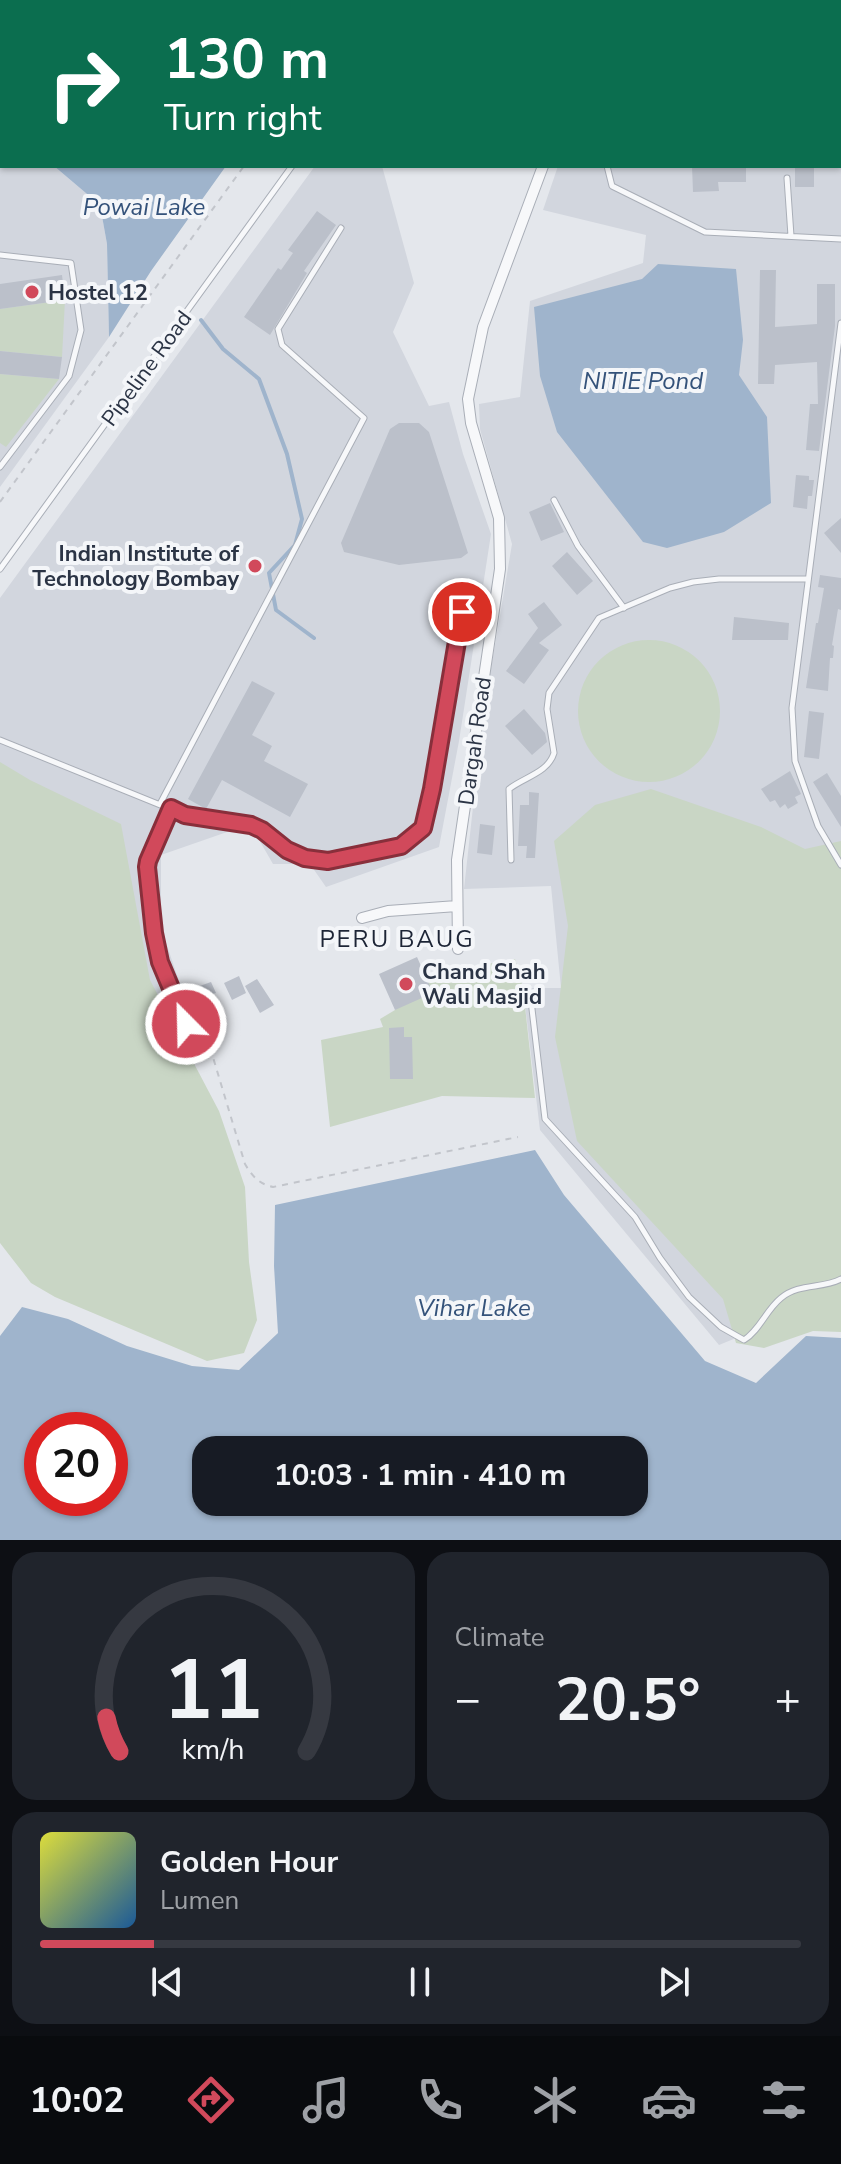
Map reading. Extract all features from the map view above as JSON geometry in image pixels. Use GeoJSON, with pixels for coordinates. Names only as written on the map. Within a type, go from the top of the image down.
{"type":"FeatureCollection","features":[{"type":"Feature","properties":{"kind":"street","name":"Dargah Road"},"geometry":{"type":"LineString","coordinates":[[458,949],[457,860],[500,569],[499,518],[471,423],[468,399],[483,327],[542,168]]}},
{"type":"Feature","properties":{"kind":"street"},"geometry":{"type":"LineString","coordinates":[[362,918],[388,911],[457,906]]}},
{"type":"Feature","properties":{"kind":"lane","name":"Pipeline Road"},"geometry":{"type":"LineString","coordinates":[[0,569],[291,168]]}},
{"type":"Feature","properties":{"kind":"lane"},"geometry":{"type":"LineString","coordinates":[[608,168],[612,186],[705,232],[841,239]]}},
{"type":"Feature","properties":{"kind":"lane"},"geometry":{"type":"LineString","coordinates":[[787,178],[791,236]]}},
{"type":"Feature","properties":{"kind":"lane"},"geometry":{"type":"LineString","coordinates":[[160,804],[364,418],[282,345],[279,338],[278,329],[341,228]]}},
{"type":"Feature","properties":{"kind":"lane"},"geometry":{"type":"LineString","coordinates":[[0,255],[71,263],[81,330],[69,376],[0,467]]}},
{"type":"Feature","properties":{"kind":"lane"},"geometry":{"type":"LineString","coordinates":[[841,323],[792,708],[795,761],[818,826],[841,865]]}},
{"type":"Feature","properties":{"kind":"lane"},"geometry":{"type":"LineString","coordinates":[[554,500],[578,546],[624,608]]}},
{"type":"Feature","properties":{"kind":"lane"},"geometry":{"type":"LineString","coordinates":[[511,860],[509,789],[547,766],[554,753],[547,709],[549,693],[599,618],[670,588],[693,582],[808,579]]}},
{"type":"Feature","properties":{"kind":"lane"},"geometry":{"type":"LineString","coordinates":[[0,740],[185,815],[251,825],[287,850],[305,858],[328,861],[401,846],[423,828],[467,582]]}},
{"type":"Feature","properties":{"kind":"lane"},"geometry":{"type":"LineString","coordinates":[[171,808],[147,867],[160,962],[186,1024]]}},
{"type":"Feature","properties":{"kind":"lane"},"geometry":{"type":"LineString","coordinates":[[530,992],[545,1119],[617,1195],[689,1297],[721,1327],[744,1340],[754,1333],[782,1297],[799,1288],[841,1279]]}},
{"type":"Feature","properties":{"kind":"path"},"geometry":{"type":"LineString","coordinates":[[0,502],[243,168]]}},
{"type":"Feature","properties":{"kind":"path"},"geometry":{"type":"LineString","coordinates":[[186,1024],[212,1054],[245,1164],[264,1185],[273,1187],[518,1137]]}},
{"type":"Feature","properties":{"kind":"shaded area","name":"Indian Institute of Technology Bombay"},"geometry":{"type":"Polygon","coordinates":[[[0,168],[56,168],[100,205],[107,244],[109,337],[0,487],[0,168]]]}},
{"type":"Feature","properties":{"kind":"shaded area","name":"Indian Institute of Technology Bombay"},"geometry":{"type":"Polygon","coordinates":[[[314,168],[383,168],[414,283],[393,332],[429,406],[449,402],[463,454],[491,534],[439,847],[326,887],[310,864],[273,864],[250,824],[161,855],[161,928],[195,1028],[0,1002],[0,598],[314,168]]]}},
{"type":"Feature","properties":{"kind":"shaded area"},"geometry":{"type":"Polygon","coordinates":[[[557,168],[841,168],[841,1288],[828,1300],[719,1345],[540,1130],[523,988],[561,988],[551,886],[464,889],[483,716],[512,544],[480,429],[479,404],[520,397],[530,301],[643,263],[646,235],[543,210],[557,168]]]}},
{"type":"Feature","properties":{"kind":"green space"},"geometry":{"type":"Polygon","coordinates":[[[65,300],[62,357],[0,351],[0,309],[65,300]]]}},
{"type":"Feature","properties":{"kind":"green space"},"geometry":{"type":"Polygon","coordinates":[[[0,374],[59,379],[6,447],[0,443],[0,374]]]}},
{"type":"Feature","properties":{"kind":"green space"},"geometry":{"type":"Polygon","coordinates":[[[649,640],[676,645],[700,660],[715,684],[720,711],[715,738],[700,762],[676,777],[649,782],[622,777],[598,762],[583,738],[578,711],[583,684],[598,660],[622,645],[649,640]]]}},
{"type":"Feature","properties":{"kind":"green space"},"geometry":{"type":"Polygon","coordinates":[[[0,762],[121,824],[150,980],[219,1111],[245,1187],[249,1262],[257,1320],[244,1353],[207,1361],[55,1297],[31,1283],[0,1243],[0,762]]]}},
{"type":"Feature","properties":{"kind":"green space"},"geometry":{"type":"Polygon","coordinates":[[[651,789],[761,827],[805,849],[841,841],[841,1332],[813,1331],[764,1348],[736,1343],[723,1299],[577,1141],[555,1037],[568,926],[554,841],[595,805],[651,789]]]}},
{"type":"Feature","properties":{"kind":"green space"},"geometry":{"type":"Polygon","coordinates":[[[515,959],[523,988],[535,1098],[442,1096],[330,1127],[321,1040],[383,1027],[380,1019],[395,1010],[425,975],[515,959]]]}},
{"type":"Feature","properties":{"kind":"water","name":"Powai Lake"},"geometry":{"type":"Polygon","coordinates":[[[56,168],[225,168],[151,271],[109,337],[107,244],[100,205],[56,168]]]}},
{"type":"Feature","properties":{"kind":"water","name":"NITIE Pond"},"geometry":{"type":"Polygon","coordinates":[[[658,264],[736,269],[743,340],[739,375],[767,417],[771,503],[724,532],[667,548],[643,542],[557,432],[540,376],[534,307],[642,279],[658,264]]]}},
{"type":"Feature","properties":{"kind":"water","name":"Vihar Lake"},"geometry":{"type":"Polygon","coordinates":[[[535,1150],[564,1195],[705,1361],[756,1383],[806,1336],[841,1338],[841,1540],[0,1540],[0,1336],[22,1307],[68,1319],[127,1346],[192,1366],[239,1370],[278,1333],[274,1266],[275,1205],[535,1150]]]}},
{"type":"Feature","properties":{"kind":"building"},"geometry":{"type":"Polygon","coordinates":[[[692,168],[746,168],[746,182],[718,182],[719,191],[693,192],[692,168]]]}},
{"type":"Feature","properties":{"kind":"building"},"geometry":{"type":"Polygon","coordinates":[[[795,168],[814,168],[814,187],[795,187],[795,168]]]}},
{"type":"Feature","properties":{"kind":"building"},"geometry":{"type":"Polygon","coordinates":[[[317,211],[336,225],[304,271],[307,273],[270,335],[244,317],[278,268],[281,270],[293,253],[288,250],[317,211]]]}},
{"type":"Feature","properties":{"kind":"building"},"geometry":{"type":"Polygon","coordinates":[[[760,270],[776,270],[775,327],[817,324],[817,284],[835,284],[835,326],[819,451],[806,450],[810,404],[818,404],[817,362],[775,365],[774,384],[758,384],[760,270]]]}},
{"type":"Feature","properties":{"kind":"building","name":"Hostel 12"},"geometry":{"type":"Polygon","coordinates":[[[62,275],[65,300],[0,309],[0,284],[62,275]]]}},
{"type":"Feature","properties":{"kind":"building","name":"Hostel 12"},"geometry":{"type":"Polygon","coordinates":[[[0,351],[62,357],[59,379],[0,374],[0,351]]]}},
{"type":"Feature","properties":{"kind":"building"},"geometry":{"type":"Polygon","coordinates":[[[399,423],[419,423],[429,432],[468,553],[461,558],[399,565],[344,552],[341,543],[390,429],[399,423]]]}},
{"type":"Feature","properties":{"kind":"building"},"geometry":{"type":"Polygon","coordinates":[[[796,475],[809,476],[809,480],[814,480],[807,509],[793,507],[796,475]]]}},
{"type":"Feature","properties":{"kind":"building"},"geometry":{"type":"Polygon","coordinates":[[[550,503],[564,532],[541,541],[529,512],[550,503]]]}},
{"type":"Feature","properties":{"kind":"building"},"geometry":{"type":"Polygon","coordinates":[[[841,518],[841,553],[824,533],[841,518]]]}},
{"type":"Feature","properties":{"kind":"building"},"geometry":{"type":"Polygon","coordinates":[[[567,552],[593,581],[577,595],[552,566],[567,552]]]}},
{"type":"Feature","properties":{"kind":"building"},"geometry":{"type":"Polygon","coordinates":[[[820,575],[841,578],[841,610],[838,609],[832,645],[828,691],[806,688],[824,588],[818,587],[820,575]]]}},
{"type":"Feature","properties":{"kind":"building"},"geometry":{"type":"Polygon","coordinates":[[[544,602],[562,625],[539,643],[549,650],[524,684],[506,671],[538,628],[528,614],[544,602]]]}},
{"type":"Feature","properties":{"kind":"building"},"geometry":{"type":"Polygon","coordinates":[[[734,617],[789,623],[788,640],[732,640],[734,617]]]}},
{"type":"Feature","properties":{"kind":"building"},"geometry":{"type":"Polygon","coordinates":[[[252,681],[275,693],[252,735],[272,746],[264,761],[308,784],[290,817],[222,780],[206,809],[188,799],[252,681]]]}},
{"type":"Feature","properties":{"kind":"building"},"geometry":{"type":"Polygon","coordinates":[[[524,709],[545,733],[547,742],[532,755],[505,726],[524,709]]]}},
{"type":"Feature","properties":{"kind":"building"},"geometry":{"type":"Polygon","coordinates":[[[809,711],[824,713],[819,759],[804,757],[809,711]]]}},
{"type":"Feature","properties":{"kind":"building"},"geometry":{"type":"Polygon","coordinates":[[[790,771],[801,794],[795,797],[798,803],[788,809],[785,804],[780,808],[775,800],[770,802],[761,789],[790,771]]]}},
{"type":"Feature","properties":{"kind":"building"},"geometry":{"type":"Polygon","coordinates":[[[827,773],[841,796],[841,827],[813,782],[827,773]]]}},
{"type":"Feature","properties":{"kind":"building"},"geometry":{"type":"Polygon","coordinates":[[[529,792],[539,793],[535,858],[526,858],[527,846],[518,846],[520,805],[529,805],[529,792]]]}},
{"type":"Feature","properties":{"kind":"building"},"geometry":{"type":"Polygon","coordinates":[[[480,824],[495,826],[492,855],[477,853],[480,824]]]}},
{"type":"Feature","properties":{"kind":"building","name":"Chand Shah Wali Masjid"},"geometry":{"type":"Polygon","coordinates":[[[417,957],[433,993],[395,1010],[379,974],[417,957]]]}},
{"type":"Feature","properties":{"kind":"building"},"geometry":{"type":"Polygon","coordinates":[[[239,976],[246,993],[232,1000],[224,983],[239,976]]]}},
{"type":"Feature","properties":{"kind":"building"},"geometry":{"type":"Polygon","coordinates":[[[257,979],[274,1005],[260,1013],[245,986],[257,979]]]}},
{"type":"Feature","properties":{"kind":"building"},"geometry":{"type":"Polygon","coordinates":[[[211,982],[216,993],[196,1000],[194,988],[211,982]]]}},
{"type":"Feature","properties":{"kind":"building"},"geometry":{"type":"Polygon","coordinates":[[[404,1027],[404,1037],[412,1037],[413,1079],[390,1079],[389,1028],[404,1027]]]}},
{"type":"Feature","properties":{"kind":"waterway"},"geometry":{"type":"LineString","coordinates":[[201,320],[223,349],[259,379],[287,454],[302,519],[295,545],[269,573],[276,610],[314,638]]}},
{"type":"Feature","properties":{"kind":"place","name":"Hostel 12"},"geometry":{"type":"Point","coordinates":[32,292]}},
{"type":"Feature","properties":{"kind":"place","name":"Indian Institute of Technology Bombay"},"geometry":{"type":"Point","coordinates":[255,566]}},
{"type":"Feature","properties":{"kind":"place","name":"Chand Shah Wali Masjid"},"geometry":{"type":"Point","coordinates":[406,984]}},
{"type":"Feature","properties":{"kind":"district","name":"PERU BAUG"},"geometry":{"type":"Point","coordinates":[397,939]}},
{"type":"Feature","properties":{"kind":"route"},"geometry":{"type":"LineString","coordinates":[[186,1024],[160,962],[147,867],[171,808],[185,815],[251,825],[287,850],[305,858],[328,861],[401,846],[423,828],[462,612]]}}]}
